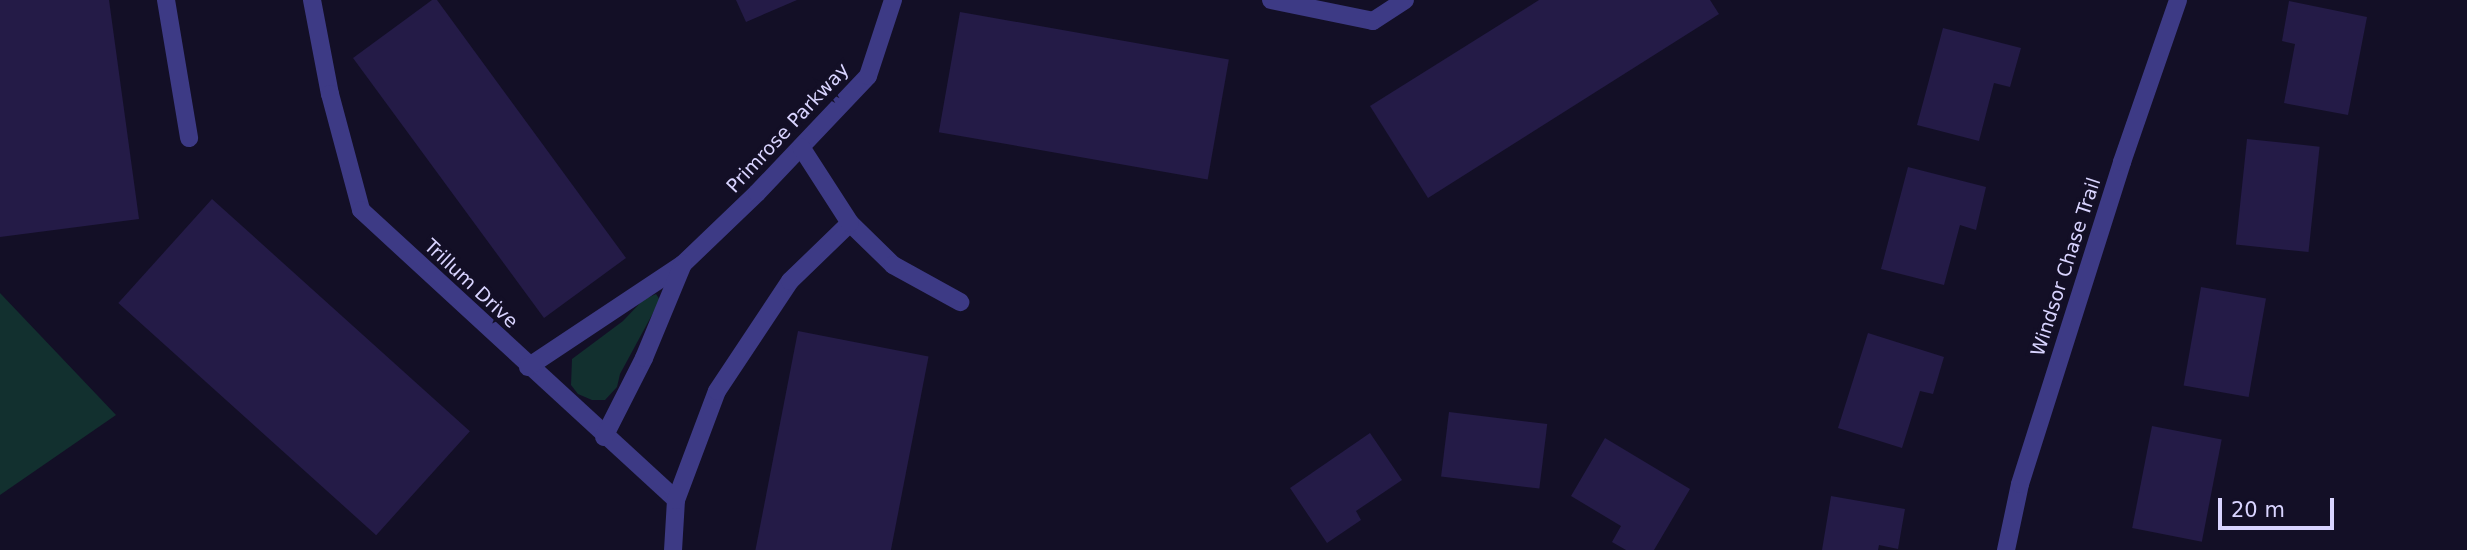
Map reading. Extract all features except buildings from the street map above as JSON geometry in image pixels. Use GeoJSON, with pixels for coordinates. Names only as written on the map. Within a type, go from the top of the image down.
{"type":"FeatureCollection","features":[{"type":"Feature","properties":{"kind":"street"},"geometry":{"type":"LineString","coordinates":[[166,0],[188,138]]}},
{"type":"Feature","properties":{"kind":"street","name":"Trillum Drive"},"geometry":{"type":"LineString","coordinates":[[312,0],[330,94],[361,210],[528,367],[676,500]]}},
{"type":"Feature","properties":{"kind":"street","name":"Primrose Parkway"},"geometry":{"type":"LineString","coordinates":[[528,367],[683,264],[801,147],[868,76],[893,0]]}},
{"type":"Feature","properties":{"kind":"street"},"geometry":{"type":"LineString","coordinates":[[1272,0],[1373,21],[1405,0]]}},
{"type":"Feature","properties":{"kind":"street","name":"Windsor Chase Trail"},"geometry":{"type":"LineString","coordinates":[[2006,550],[2020,484],[2122,162],[2178,0]]}},
{"type":"Feature","properties":{"kind":"street"},"geometry":{"type":"LineString","coordinates":[[801,147],[850,223],[893,265],[960,302]]}},
{"type":"Feature","properties":{"kind":"street"},"geometry":{"type":"LineString","coordinates":[[673,550],[676,500],[717,391],[790,281],[850,223]]}},
{"type":"Feature","properties":{"kind":"street","name":"Primrose Parkway"},"geometry":{"type":"LineString","coordinates":[[604,436],[644,358],[683,264]]}},
{"type":"Feature","properties":{"kind":"green space"},"geometry":{"type":"Polygon","coordinates":[[[0,293],[116,415],[0,495],[0,293]]]}},
{"type":"Feature","properties":{"kind":"green space"},"geometry":{"type":"Polygon","coordinates":[[[656,294],[660,300],[620,374],[617,387],[605,400],[592,400],[578,394],[571,385],[572,359],[623,321],[643,300],[656,294]]]}}]}
